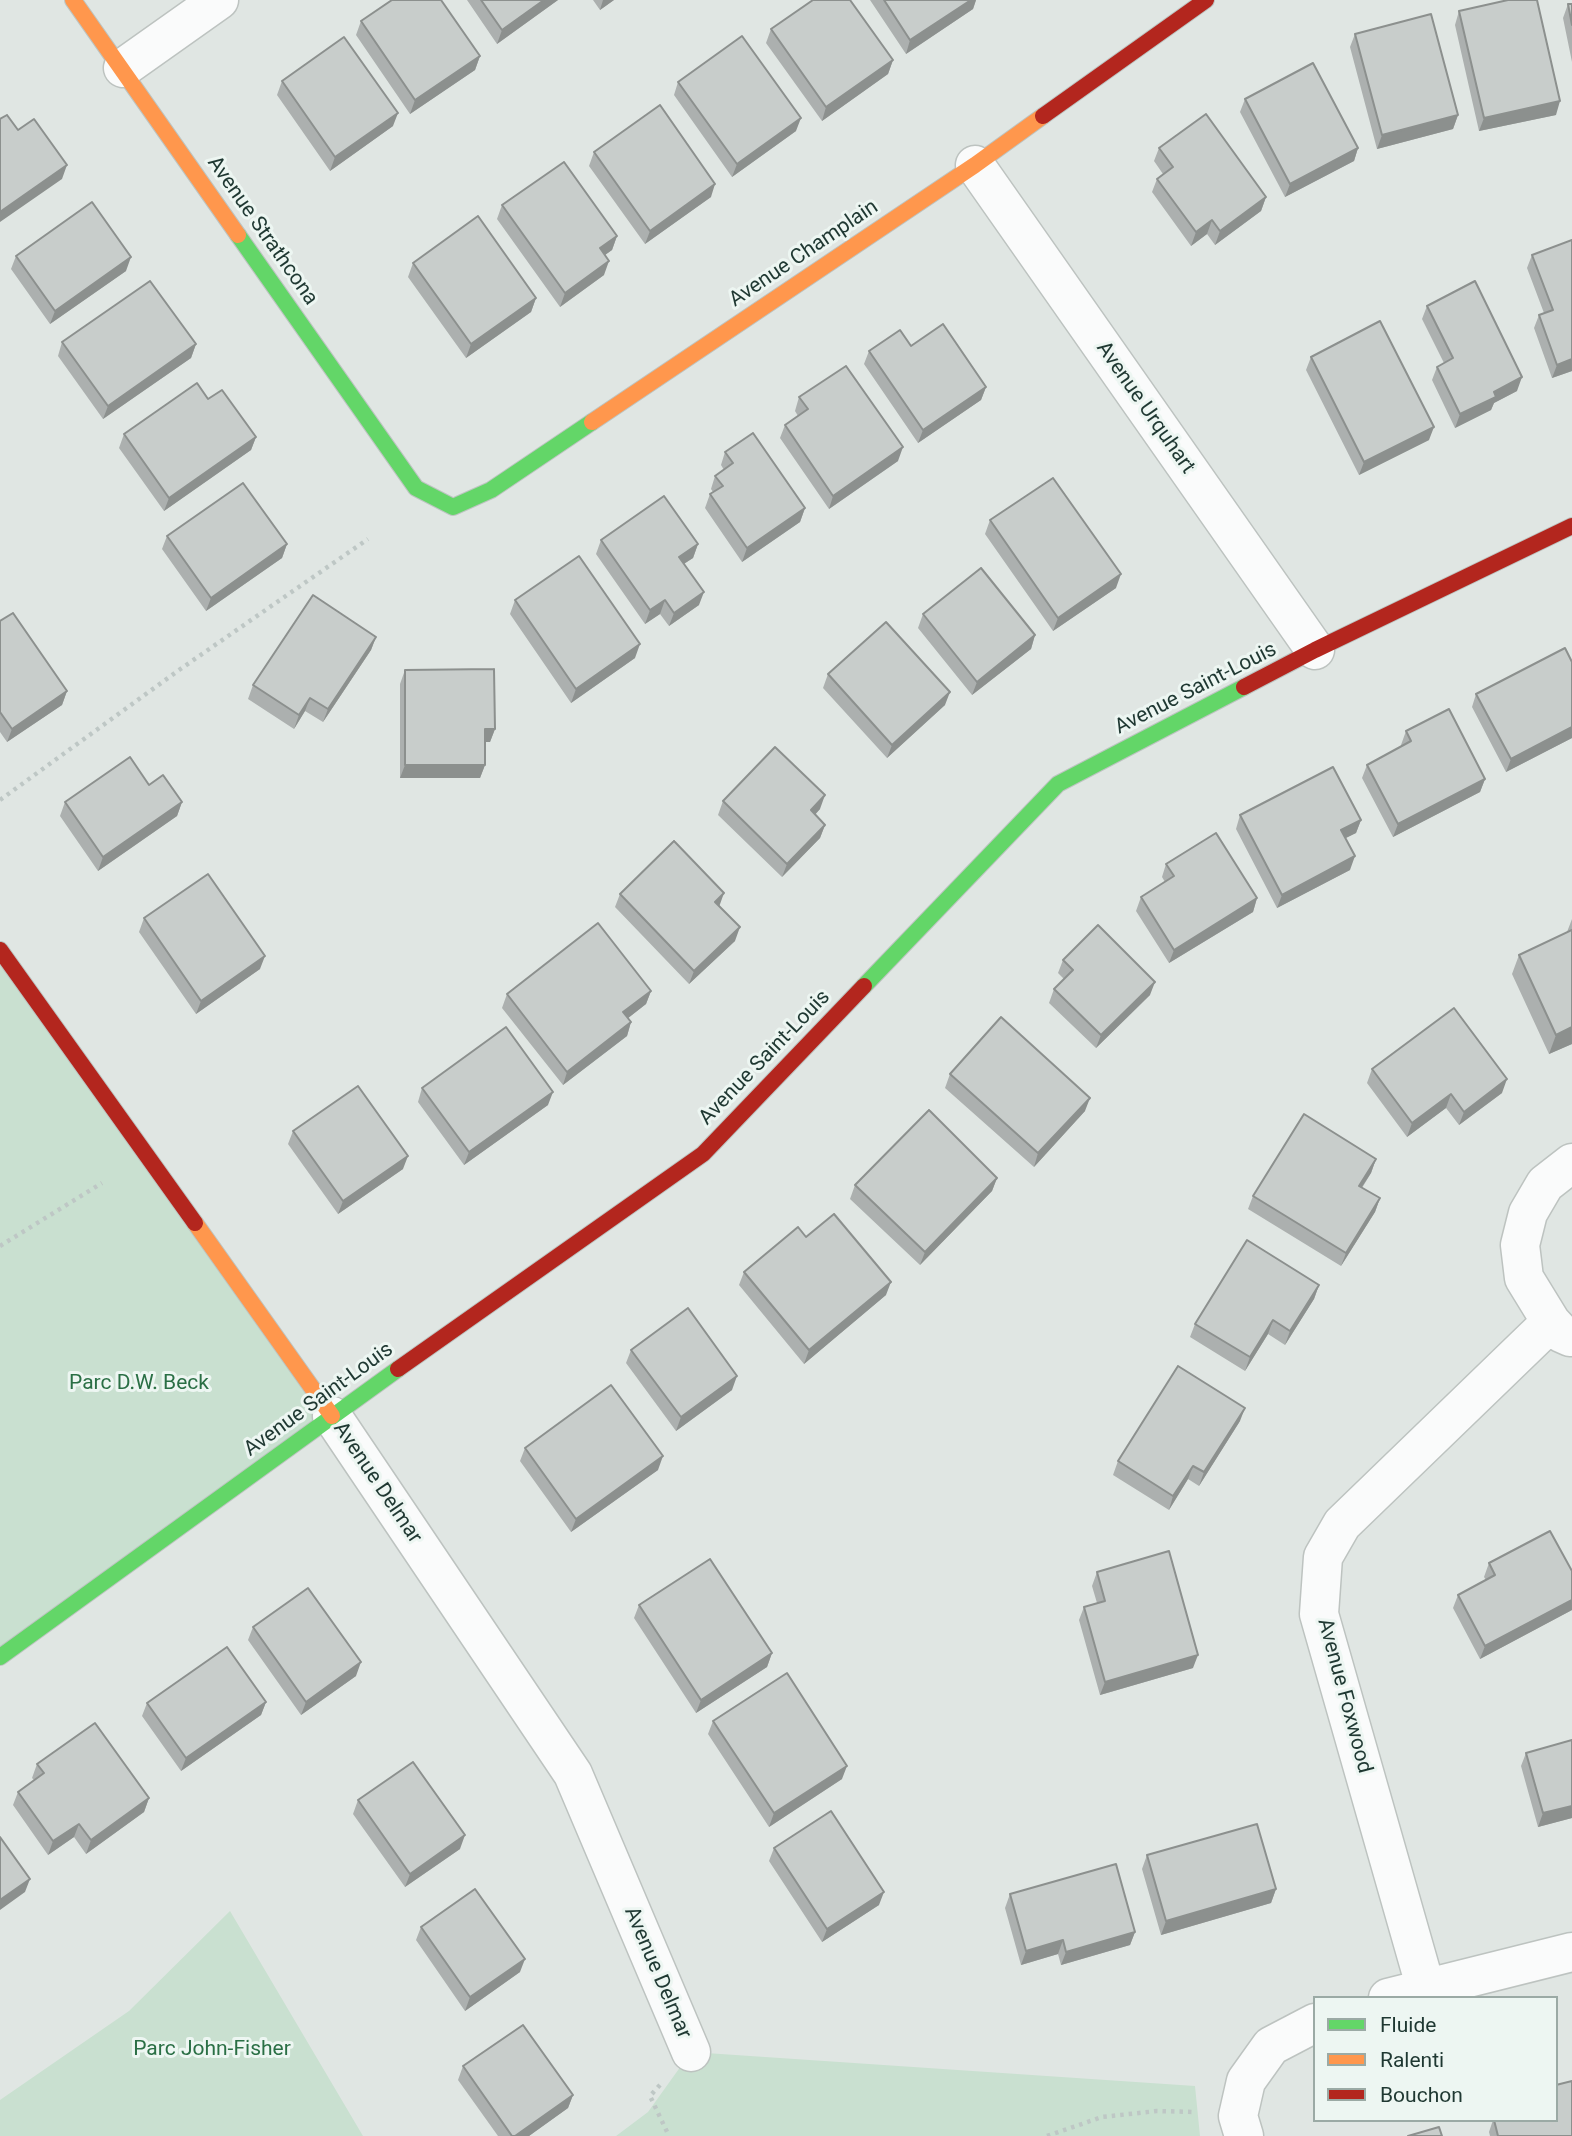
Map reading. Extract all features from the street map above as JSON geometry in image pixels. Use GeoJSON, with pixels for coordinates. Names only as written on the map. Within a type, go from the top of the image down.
{"type":"FeatureCollection","features":[{"type":"Feature","properties":{"kind":"street","name":"Avenue Strathcona"},"geometry":{"type":"LineString","coordinates":[[73,0],[416,488]]}},
{"type":"Feature","properties":{"kind":"street"},"geometry":{"type":"LineString","coordinates":[[123,68],[219,0]]}},
{"type":"Feature","properties":{"kind":"street","name":"Avenue Champlain"},"geometry":{"type":"LineString","coordinates":[[416,488],[453,507],[491,490],[975,165],[1206,0]]}},
{"type":"Feature","properties":{"kind":"street","name":"Avenue Urquhart"},"geometry":{"type":"LineString","coordinates":[[975,165],[1315,650]]}},
{"type":"Feature","properties":{"kind":"street","name":"Avenue Saint-Louis"},"geometry":{"type":"LineString","coordinates":[[0,1657],[332,1416],[703,1154],[1058,784],[1315,650],[1572,526]]}},
{"type":"Feature","properties":{"kind":"street","name":"Avenue Delmar"},"geometry":{"type":"LineString","coordinates":[[0,950],[332,1416],[573,1774],[691,2052]]}},
{"type":"Feature","properties":{"kind":"street","name":"Avenue Foxwood"},"geometry":{"type":"LineString","coordinates":[[1426,1989],[1320,1614],[1323,1558],[1342,1524],[1562,1330],[1524,1278],[1520,1245],[1528,1213],[1545,1184],[1572,1163]]}},
{"type":"Feature","properties":{"kind":"street"},"geometry":{"type":"LineString","coordinates":[[1396,1996],[1572,1952]]}},
{"type":"Feature","properties":{"kind":"street"},"geometry":{"type":"LineString","coordinates":[[1241,2126],[1246,2081],[1271,2046],[1313,2024]]}},
{"type":"Feature","properties":{"kind":"path"},"geometry":{"type":"LineString","coordinates":[[0,800],[178,670],[368,539]]}},
{"type":"Feature","properties":{"kind":"path"},"geometry":{"type":"LineString","coordinates":[[0,1246],[102,1183]]}},
{"type":"Feature","properties":{"kind":"path"},"geometry":{"type":"LineString","coordinates":[[1047,2136],[1102,2117],[1157,2111],[1241,2126]]}},
{"type":"Feature","properties":{"kind":"path"},"geometry":{"type":"LineString","coordinates":[[662,2136],[665,2127]]}},
{"type":"Feature","properties":{"kind":"green space","name":"Parc D.W. Beck"},"geometry":{"type":"Polygon","coordinates":[[[0,950],[332,1416],[0,1657],[0,950]]]}},
{"type":"Feature","properties":{"kind":"green space","name":"Parc John-Fisher"},"geometry":{"type":"Polygon","coordinates":[[[230,1911],[363,2136],[0,2136],[0,2100],[129,2011],[230,1911]]]}},
{"type":"Feature","properties":{"kind":"green space"},"geometry":{"type":"Polygon","coordinates":[[[691,2052],[1195,2086],[1200,2136],[616,2136],[648,2112],[691,2052]]]}},
{"type":"Feature","properties":{"kind":"building"},"geometry":{"type":"Polygon","coordinates":[[[392,0],[441,0],[480,56],[415,100],[361,21],[392,0]]]}},
{"type":"Feature","properties":{"kind":"building"},"geometry":{"type":"Polygon","coordinates":[[[481,0],[544,0],[502,30],[481,0]]]}},
{"type":"Feature","properties":{"kind":"building"},"geometry":{"type":"Polygon","coordinates":[[[813,0],[850,0],[893,60],[826,107],[771,29],[813,0]]]}},
{"type":"Feature","properties":{"kind":"building"},"geometry":{"type":"Polygon","coordinates":[[[884,0],[971,0],[910,40],[884,0]]]}},
{"type":"Feature","properties":{"kind":"building"},"geometry":{"type":"Polygon","coordinates":[[[1508,0],[1537,0],[1560,101],[1484,118],[1459,11],[1508,0]]]}},
{"type":"Feature","properties":{"kind":"building"},"geometry":{"type":"Polygon","coordinates":[[[1568,4],[1572,4],[1572,25],[1568,4]]]}},
{"type":"Feature","properties":{"kind":"building"},"geometry":{"type":"Polygon","coordinates":[[[1431,14],[1458,115],[1382,135],[1355,34],[1431,14]]]}},
{"type":"Feature","properties":{"kind":"building"},"geometry":{"type":"Polygon","coordinates":[[[742,36],[801,118],[737,164],[678,82],[742,36]]]}},
{"type":"Feature","properties":{"kind":"building"},"geometry":{"type":"Polygon","coordinates":[[[344,37],[398,113],[335,157],[282,81],[344,37]]]}},
{"type":"Feature","properties":{"kind":"building"},"geometry":{"type":"Polygon","coordinates":[[[1313,63],[1358,148],[1290,184],[1245,99],[1313,63]]]}},
{"type":"Feature","properties":{"kind":"building"},"geometry":{"type":"Polygon","coordinates":[[[660,105],[715,184],[650,231],[594,152],[660,105]]]}},
{"type":"Feature","properties":{"kind":"building"},"geometry":{"type":"Polygon","coordinates":[[[1206,114],[1266,197],[1220,231],[1212,220],[1196,232],[1157,179],[1173,167],[1159,148],[1206,114]]]}},
{"type":"Feature","properties":{"kind":"building"},"geometry":{"type":"Polygon","coordinates":[[[7,115],[18,130],[34,119],[67,165],[0,212],[0,119],[7,115]]]}},
{"type":"Feature","properties":{"kind":"building"},"geometry":{"type":"Polygon","coordinates":[[[564,162],[617,236],[600,248],[609,261],[565,293],[502,205],[564,162]]]}},
{"type":"Feature","properties":{"kind":"building"},"geometry":{"type":"Polygon","coordinates":[[[92,202],[131,257],[55,311],[16,256],[92,202]]]}},
{"type":"Feature","properties":{"kind":"building"},"geometry":{"type":"Polygon","coordinates":[[[478,216],[536,298],[471,344],[413,263],[478,216]]]}},
{"type":"Feature","properties":{"kind":"building"},"geometry":{"type":"Polygon","coordinates":[[[1572,240],[1572,359],[1557,365],[1539,315],[1553,310],[1532,255],[1572,240]]]}},
{"type":"Feature","properties":{"kind":"building"},"geometry":{"type":"Polygon","coordinates":[[[150,281],[196,344],[108,406],[62,342],[150,281]]]}},
{"type":"Feature","properties":{"kind":"building"},"geometry":{"type":"Polygon","coordinates":[[[1475,281],[1522,377],[1494,392],[1496,397],[1460,414],[1437,367],[1453,358],[1427,306],[1475,281]]]}},
{"type":"Feature","properties":{"kind":"building"},"geometry":{"type":"Polygon","coordinates":[[[1380,321],[1434,427],[1364,462],[1311,357],[1380,321]]]}},
{"type":"Feature","properties":{"kind":"building"},"geometry":{"type":"Polygon","coordinates":[[[943,324],[986,387],[923,430],[869,351],[900,330],[911,346],[943,324]]]}},
{"type":"Feature","properties":{"kind":"building"},"geometry":{"type":"Polygon","coordinates":[[[846,366],[903,447],[833,496],[785,425],[808,409],[799,397],[846,366]]]}},
{"type":"Feature","properties":{"kind":"building"},"geometry":{"type":"Polygon","coordinates":[[[197,383],[208,399],[222,390],[256,437],[169,498],[124,434],[197,383]]]}},
{"type":"Feature","properties":{"kind":"building"},"geometry":{"type":"Polygon","coordinates":[[[753,433],[805,508],[747,548],[710,494],[723,486],[715,476],[733,463],[725,452],[753,433]]]}},
{"type":"Feature","properties":{"kind":"building"},"geometry":{"type":"Polygon","coordinates":[[[1053,478],[1121,574],[1058,618],[990,520],[1053,478]]]}},
{"type":"Feature","properties":{"kind":"building"},"geometry":{"type":"Polygon","coordinates":[[[243,483],[287,544],[211,598],[167,536],[243,483]]]}},
{"type":"Feature","properties":{"kind":"building"},"geometry":{"type":"Polygon","coordinates":[[[664,496],[698,544],[679,557],[704,592],[674,613],[665,600],[650,610],[601,540],[664,496]]]}},
{"type":"Feature","properties":{"kind":"building"},"geometry":{"type":"Polygon","coordinates":[[[579,556],[640,644],[576,689],[515,600],[579,556]]]}},
{"type":"Feature","properties":{"kind":"building"},"geometry":{"type":"Polygon","coordinates":[[[981,568],[1035,635],[977,682],[923,614],[981,568]]]}},
{"type":"Feature","properties":{"kind":"building"},"geometry":{"type":"Polygon","coordinates":[[[313,595],[376,637],[328,709],[310,698],[299,715],[253,685],[313,595]]]}},
{"type":"Feature","properties":{"kind":"building"},"geometry":{"type":"Polygon","coordinates":[[[13,613],[67,691],[12,729],[0,712],[0,621],[13,613]]]}},
{"type":"Feature","properties":{"kind":"building"},"geometry":{"type":"Polygon","coordinates":[[[886,622],[950,692],[892,745],[828,674],[886,622]]]}},
{"type":"Feature","properties":{"kind":"building"},"geometry":{"type":"Polygon","coordinates":[[[1565,648],[1572,662],[1572,727],[1511,759],[1476,694],[1565,648]]]}},
{"type":"Feature","properties":{"kind":"building"},"geometry":{"type":"Polygon","coordinates":[[[494,669],[495,729],[485,729],[485,765],[405,765],[405,670],[494,669]]]}},
{"type":"Feature","properties":{"kind":"building"},"geometry":{"type":"Polygon","coordinates":[[[1449,709],[1485,779],[1398,824],[1367,765],[1411,741],[1406,731],[1449,709]]]}},
{"type":"Feature","properties":{"kind":"building"},"geometry":{"type":"Polygon","coordinates":[[[775,747],[825,795],[811,810],[825,825],[787,864],[723,801],[775,747]]]}},
{"type":"Feature","properties":{"kind":"building"},"geometry":{"type":"Polygon","coordinates":[[[130,757],[149,785],[163,775],[182,802],[103,857],[65,802],[130,757]]]}},
{"type":"Feature","properties":{"kind":"building"},"geometry":{"type":"Polygon","coordinates":[[[1333,767],[1361,820],[1341,830],[1355,856],[1282,895],[1240,815],[1333,767]]]}},
{"type":"Feature","properties":{"kind":"building"},"geometry":{"type":"Polygon","coordinates":[[[1216,833],[1257,898],[1174,950],[1141,897],[1174,876],[1166,864],[1216,833]]]}},
{"type":"Feature","properties":{"kind":"building"},"geometry":{"type":"Polygon","coordinates":[[[674,841],[724,893],[715,902],[740,927],[694,971],[620,894],[674,841]]]}},
{"type":"Feature","properties":{"kind":"building"},"geometry":{"type":"Polygon","coordinates":[[[208,874],[265,956],[201,1001],[144,918],[208,874]]]}},
{"type":"Feature","properties":{"kind":"building"},"geometry":{"type":"Polygon","coordinates":[[[598,923],[651,991],[623,1012],[631,1022],[567,1072],[507,994],[598,923]]]}},
{"type":"Feature","properties":{"kind":"building"},"geometry":{"type":"Polygon","coordinates":[[[1098,925],[1155,982],[1101,1035],[1054,989],[1073,970],[1063,960],[1098,925]]]}},
{"type":"Feature","properties":{"kind":"building"},"geometry":{"type":"Polygon","coordinates":[[[1572,930],[1572,1027],[1556,1035],[1519,955],[1572,930]]]}},
{"type":"Feature","properties":{"kind":"building"},"geometry":{"type":"Polygon","coordinates":[[[1454,1008],[1507,1079],[1464,1112],[1451,1094],[1412,1123],[1372,1069],[1454,1008]]]}},
{"type":"Feature","properties":{"kind":"building"},"geometry":{"type":"Polygon","coordinates":[[[1001,1017],[1090,1098],[1038,1153],[950,1074],[1001,1017]]]}},
{"type":"Feature","properties":{"kind":"building"},"geometry":{"type":"Polygon","coordinates":[[[506,1027],[553,1092],[469,1152],[422,1088],[506,1027]]]}},
{"type":"Feature","properties":{"kind":"building"},"geometry":{"type":"Polygon","coordinates":[[[358,1086],[408,1156],[343,1201],[293,1131],[358,1086]]]}},
{"type":"Feature","properties":{"kind":"building"},"geometry":{"type":"Polygon","coordinates":[[[929,1110],[997,1178],[925,1252],[855,1185],[929,1110]]]}},
{"type":"Feature","properties":{"kind":"building"},"geometry":{"type":"Polygon","coordinates":[[[1304,1114],[1376,1159],[1359,1186],[1380,1198],[1346,1253],[1253,1196],[1304,1114]]]}},
{"type":"Feature","properties":{"kind":"building"},"geometry":{"type":"Polygon","coordinates":[[[834,1214],[891,1282],[809,1350],[744,1272],[798,1227],[806,1237],[834,1214]]]}},
{"type":"Feature","properties":{"kind":"building"},"geometry":{"type":"Polygon","coordinates":[[[1247,1240],[1319,1285],[1290,1331],[1273,1320],[1250,1357],[1195,1324],[1247,1240]]]}},
{"type":"Feature","properties":{"kind":"building"},"geometry":{"type":"Polygon","coordinates":[[[688,1308],[737,1376],[681,1417],[631,1350],[688,1308]]]}},
{"type":"Feature","properties":{"kind":"building"},"geometry":{"type":"Polygon","coordinates":[[[1178,1366],[1245,1408],[1204,1472],[1193,1466],[1173,1496],[1118,1461],[1178,1366]]]}},
{"type":"Feature","properties":{"kind":"building"},"geometry":{"type":"Polygon","coordinates":[[[611,1385],[663,1456],[576,1519],[525,1448],[611,1385]]]}},
{"type":"Feature","properties":{"kind":"building"},"geometry":{"type":"Polygon","coordinates":[[[1550,1531],[1572,1571],[1572,1600],[1485,1646],[1458,1595],[1495,1575],[1489,1563],[1550,1531]]]}},
{"type":"Feature","properties":{"kind":"building"},"geometry":{"type":"Polygon","coordinates":[[[1169,1551],[1198,1655],[1105,1682],[1084,1607],[1105,1601],[1097,1572],[1169,1551]]]}},
{"type":"Feature","properties":{"kind":"building"},"geometry":{"type":"Polygon","coordinates":[[[710,1559],[772,1653],[701,1700],[639,1605],[710,1559]]]}},
{"type":"Feature","properties":{"kind":"building"},"geometry":{"type":"Polygon","coordinates":[[[308,1588],[361,1662],[306,1702],[253,1627],[308,1588]]]}},
{"type":"Feature","properties":{"kind":"building"},"geometry":{"type":"Polygon","coordinates":[[[227,1647],[266,1702],[186,1758],[147,1703],[227,1647]]]}},
{"type":"Feature","properties":{"kind":"building"},"geometry":{"type":"Polygon","coordinates":[[[787,1673],[847,1766],[774,1813],[713,1721],[787,1673]]]}},
{"type":"Feature","properties":{"kind":"building"},"geometry":{"type":"Polygon","coordinates":[[[95,1723],[149,1798],[91,1840],[79,1824],[53,1841],[18,1792],[44,1773],[37,1764],[95,1723]]]}},
{"type":"Feature","properties":{"kind":"building"},"geometry":{"type":"Polygon","coordinates":[[[1572,1740],[1572,1806],[1543,1813],[1526,1753],[1572,1740]]]}},
{"type":"Feature","properties":{"kind":"building"},"geometry":{"type":"Polygon","coordinates":[[[413,1762],[465,1835],[410,1874],[358,1800],[413,1762]]]}},
{"type":"Feature","properties":{"kind":"building"},"geometry":{"type":"Polygon","coordinates":[[[831,1811],[884,1892],[827,1929],[774,1848],[831,1811]]]}},
{"type":"Feature","properties":{"kind":"building"},"geometry":{"type":"Polygon","coordinates":[[[1257,1824],[1276,1889],[1166,1921],[1147,1855],[1257,1824]]]}},
{"type":"Feature","properties":{"kind":"building"},"geometry":{"type":"Polygon","coordinates":[[[0,1837],[30,1879],[0,1900],[0,1837]]]}},
{"type":"Feature","properties":{"kind":"building"},"geometry":{"type":"Polygon","coordinates":[[[1116,1864],[1135,1932],[1066,1952],[1063,1940],[1026,1951],[1010,1894],[1116,1864]]]}},
{"type":"Feature","properties":{"kind":"building"},"geometry":{"type":"Polygon","coordinates":[[[475,1889],[525,1959],[470,1997],[421,1927],[475,1889]]]}},
{"type":"Feature","properties":{"kind":"building"},"geometry":{"type":"Polygon","coordinates":[[[523,2025],[573,2095],[512,2136],[463,2066],[523,2025]]]}},
{"type":"Feature","properties":{"kind":"building"},"geometry":{"type":"Polygon","coordinates":[[[1572,2081],[1572,2136],[1498,2136],[1494,2122],[1558,2122],[1558,2084],[1572,2081]]]}},
{"type":"Feature","properties":{"kind":"building"},"geometry":{"type":"Polygon","coordinates":[[[1439,2127],[1442,2136],[1408,2136],[1439,2127]]]}},
{"type":"Feature","properties":{"kind":"traffic: fast"},"geometry":{"type":"LineString","coordinates":[[238,235],[416,488],[453,507],[491,490],[592,422]]}},
{"type":"Feature","properties":{"kind":"traffic: fast"},"geometry":{"type":"LineString","coordinates":[[864,986],[1058,784],[1244,687]]}},
{"type":"Feature","properties":{"kind":"traffic: fast"},"geometry":{"type":"LineString","coordinates":[[0,1657],[398,1369]]}},
{"type":"Feature","properties":{"kind":"traffic: slow"},"geometry":{"type":"LineString","coordinates":[[73,0],[238,235]]}},
{"type":"Feature","properties":{"kind":"traffic: slow"},"geometry":{"type":"LineString","coordinates":[[592,422],[975,165],[1043,116]]}},
{"type":"Feature","properties":{"kind":"traffic: slow"},"geometry":{"type":"LineString","coordinates":[[195,1223],[332,1416]]}},
{"type":"Feature","properties":{"kind":"traffic: jam"},"geometry":{"type":"LineString","coordinates":[[1043,116],[1206,0]]}},
{"type":"Feature","properties":{"kind":"traffic: jam"},"geometry":{"type":"LineString","coordinates":[[1244,687],[1572,526]]}},
{"type":"Feature","properties":{"kind":"traffic: jam"},"geometry":{"type":"LineString","coordinates":[[0,950],[195,1223]]}},
{"type":"Feature","properties":{"kind":"traffic: jam"},"geometry":{"type":"LineString","coordinates":[[398,1369],[703,1154],[864,986]]}}]}
